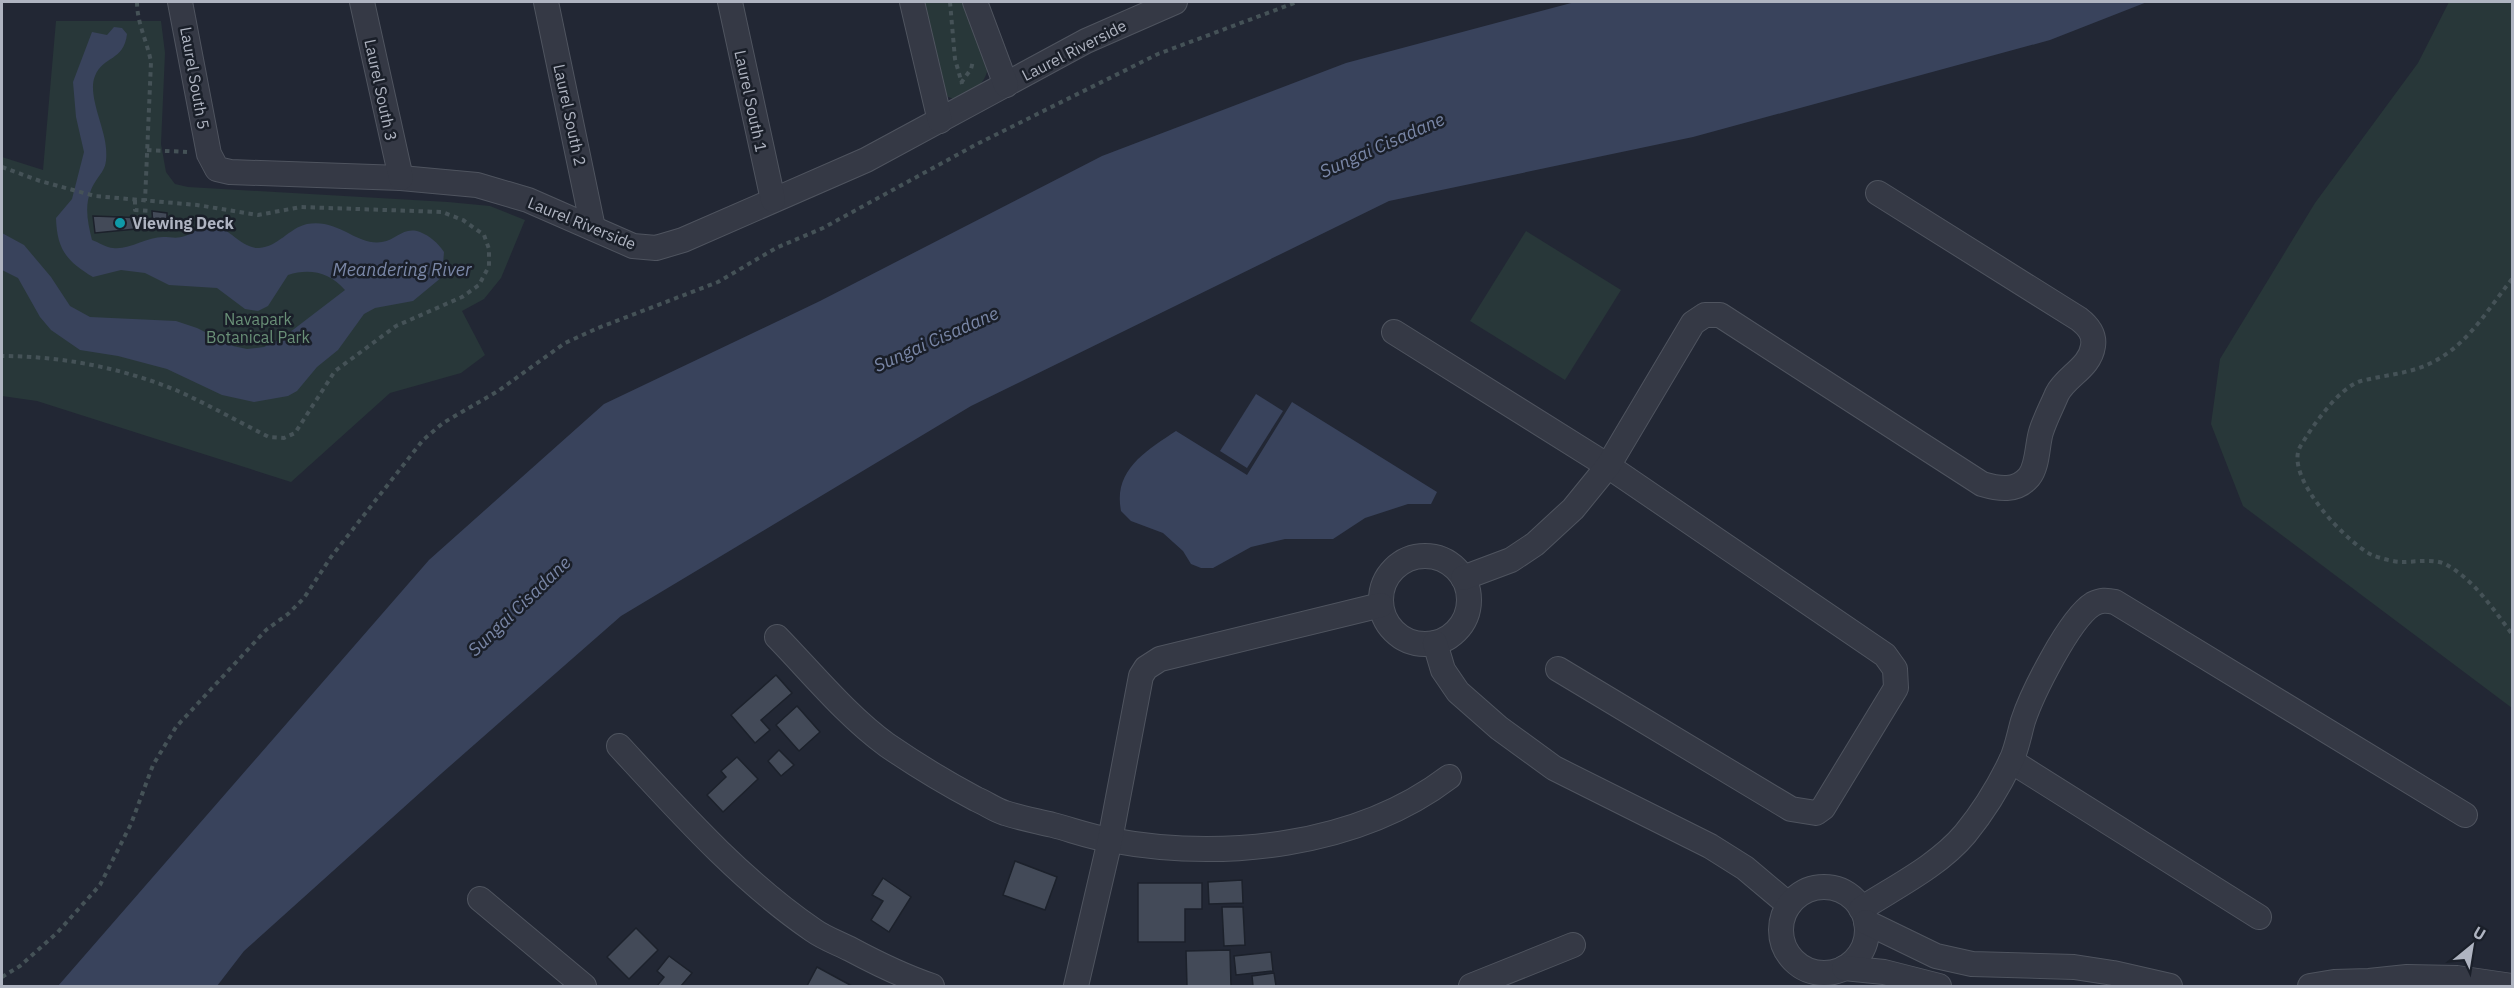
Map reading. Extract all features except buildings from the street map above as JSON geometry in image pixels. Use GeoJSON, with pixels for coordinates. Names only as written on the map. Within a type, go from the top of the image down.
{"type":"FeatureCollection","features":[{"type":"Feature","properties":{"kind":"street","name":"Laurel South 5"},"geometry":{"type":"LineString","coordinates":[[180,2],[209,154]]}},
{"type":"Feature","properties":{"kind":"street","name":"Laurel South 3"},"geometry":{"type":"LineString","coordinates":[[362,2],[401,178]]}},
{"type":"Feature","properties":{"kind":"street","name":"Laurel South 2"},"geometry":{"type":"LineString","coordinates":[[546,2],[594,228]]}},
{"type":"Feature","properties":{"kind":"street","name":"Laurel South 1"},"geometry":{"type":"LineString","coordinates":[[730,2],[772,200]]}},
{"type":"Feature","properties":{"kind":"street"},"geometry":{"type":"LineString","coordinates":[[912,2],[940,121]]}},
{"type":"Feature","properties":{"kind":"street","name":"Laurel Riverside"},"geometry":{"type":"LineString","coordinates":[[975,2],[1006,85]]}},
{"type":"Feature","properties":{"kind":"street","name":"Laurel Riverside"},"geometry":{"type":"LineString","coordinates":[[209,154],[217,169],[230,172],[401,178],[477,185],[528,200],[633,246],[656,248],[683,240],[866,159],[940,121],[967,93],[1006,85],[1086,41],[1170,2]]}},
{"type":"Feature","properties":{"kind":"street"},"geometry":{"type":"LineString","coordinates":[[1463,578],[1511,560],[1535,544],[1573,509],[1608,466],[1693,323],[1705,315],[1720,315],[1982,484],[1997,489],[2009,488],[2030,476],[2041,432],[2059,391],[2079,371],[2090,355],[2093,344],[2088,326],[1878,193]]}},
{"type":"Feature","properties":{"kind":"street"},"geometry":{"type":"LineString","coordinates":[[1394,332],[1608,466],[1885,655],[1895,669],[1896,688],[1823,808],[1816,813],[1803,813],[1791,809],[1558,669]]}},
{"type":"Feature","properties":{"kind":"street"},"geometry":{"type":"LineString","coordinates":[[1426,556],[1441,559],[1454,567],[1463,578],[1468,591],[1469,604],[1466,618],[1448,638],[1435,643],[1421,644],[1407,640],[1395,632],[1385,620],[1381,605],[1382,591],[1388,576],[1398,565],[1411,558],[1426,556]]}},
{"type":"Feature","properties":{"kind":"street"},"geometry":{"type":"LineString","coordinates":[[1864,916],[1964,835],[1991,796],[2011,761],[2039,682],[2076,623],[2091,605],[2103,600],[2115,602],[2464,814]]}},
{"type":"Feature","properties":{"kind":"street"},"geometry":{"type":"LineString","coordinates":[[1076,987],[1110,840],[1141,676],[1146,668],[1160,659],[1381,605]]}},
{"type":"Feature","properties":{"kind":"street"},"geometry":{"type":"LineString","coordinates":[[777,637],[849,711],[885,743],[950,785],[1004,813],[1110,840],[1177,848],[1237,848],[1313,837],[1359,824],[1400,807],[1427,794],[1449,777]]}},
{"type":"Feature","properties":{"kind":"street"},"geometry":{"type":"LineString","coordinates":[[1435,643],[1443,670],[1458,692],[1499,728],[1554,768],[1710,846],[1745,868],[1789,905]]}},
{"type":"Feature","properties":{"kind":"street"},"geometry":{"type":"LineString","coordinates":[[619,746],[672,804],[735,866],[815,931],[896,974],[932,987]]}},
{"type":"Feature","properties":{"kind":"street"},"geometry":{"type":"LineString","coordinates":[[2011,761],[2259,917]]}},
{"type":"Feature","properties":{"kind":"street"},"geometry":{"type":"LineString","coordinates":[[1827,887],[1841,891],[1853,899],[1864,916],[1866,936],[1855,960],[1844,968],[1801,977],[1784,946],[1782,925],[1789,905],[1799,895],[1812,889],[1827,887]]}},
{"type":"Feature","properties":{"kind":"street"},"geometry":{"type":"LineString","coordinates":[[480,899],[584,987]]}},
{"type":"Feature","properties":{"kind":"street"},"geometry":{"type":"LineString","coordinates":[[1864,916],[1936,956],[1972,964],[2074,967],[2113,972],[2170,987]]}},
{"type":"Feature","properties":{"kind":"street"},"geometry":{"type":"LineString","coordinates":[[1472,987],[1573,945]]}},
{"type":"Feature","properties":{"kind":"street"},"geometry":{"type":"LineString","coordinates":[[1844,968],[1882,979],[1939,987]]}},
{"type":"Feature","properties":{"kind":"street"},"geometry":{"type":"LineString","coordinates":[[2310,987],[2334,982],[2366,984],[2407,977],[2457,978],[2512,987]]}},
{"type":"Feature","properties":{"kind":"path"},"geometry":{"type":"LineString","coordinates":[[137,2],[137,18],[148,46],[151,62],[146,201]]}},
{"type":"Feature","properties":{"kind":"path"},"geometry":{"type":"LineString","coordinates":[[950,2],[955,59],[967,93]]}},
{"type":"Feature","properties":{"kind":"path"},"geometry":{"type":"LineString","coordinates":[[2,977],[20,966],[57,933],[100,885],[131,824],[153,765],[176,727],[266,630],[288,614],[304,598],[331,557],[423,440],[444,423],[498,391],[565,343],[718,282],[776,248],[823,228],[977,144],[1158,54],[1297,2]]}},
{"type":"Feature","properties":{"kind":"path"},"geometry":{"type":"LineString","coordinates":[[952,18],[958,27]]}},
{"type":"Feature","properties":{"kind":"path"},"geometry":{"type":"LineString","coordinates":[[967,93],[973,58]]}},
{"type":"Feature","properties":{"kind":"path"},"geometry":{"type":"LineString","coordinates":[[147,150],[209,154]]}},
{"type":"Feature","properties":{"kind":"path"},"geometry":{"type":"LineString","coordinates":[[2,167],[95,196],[197,205],[258,215],[301,207],[442,212],[463,220],[484,236],[489,249],[489,266],[479,285],[462,297],[396,326],[335,371],[295,433],[284,438],[269,437],[177,391],[105,367],[48,359],[2,356]]}},
{"type":"Feature","properties":{"kind":"path"},"geometry":{"type":"LineString","coordinates":[[135,200],[135,210],[152,211]]}},
{"type":"Feature","properties":{"kind":"path"},"geometry":{"type":"LineString","coordinates":[[146,228],[153,226]]}},
{"type":"Feature","properties":{"kind":"path"},"geometry":{"type":"LineString","coordinates":[[2512,279],[2461,344],[2431,363],[2392,376],[2358,382],[2337,396],[2299,449],[2298,467],[2310,492],[2346,538],[2372,555],[2399,562],[2424,561],[2445,564],[2472,583],[2512,634]]}},
{"type":"Feature","properties":{"kind":"green space"},"geometry":{"type":"Polygon","coordinates":[[[924,2],[964,2],[988,68],[984,80],[957,100],[948,97],[943,88],[924,2]]]}},
{"type":"Feature","properties":{"kind":"green space"},"geometry":{"type":"Polygon","coordinates":[[[2449,2],[2512,2],[2512,708],[2243,506],[2211,424],[2220,359],[2315,203],[2418,63],[2449,2]]]}},
{"type":"Feature","properties":{"kind":"green space","name":"Navapark Botanical Park"},"geometry":{"type":"Polygon","coordinates":[[[56,21],[161,21],[165,53],[161,144],[166,172],[175,184],[188,187],[490,206],[525,220],[501,278],[484,299],[462,311],[485,355],[461,373],[390,393],[291,482],[37,401],[2,396],[2,157],[43,170],[56,21]]]}},
{"type":"Feature","properties":{"kind":"green space"},"geometry":{"type":"Polygon","coordinates":[[[1526,231],[1621,290],[1565,380],[1470,321],[1526,231]]]}},
{"type":"Feature","properties":{"kind":"water","name":"Sungai Cisadane"},"geometry":{"type":"Polygon","coordinates":[[[1575,2],[2147,2],[2050,40],[1693,137],[1389,201],[971,406],[621,616],[244,951],[217,986],[58,986],[429,560],[604,404],[820,301],[1102,156],[1346,63],[1575,2]]]}},
{"type":"Feature","properties":{"kind":"water","name":"Meandering River"},"geometry":{"type":"Polygon","coordinates":[[[114,27],[122,28],[127,34],[125,43],[118,54],[99,70],[93,83],[93,92],[105,140],[106,162],[91,190],[88,203],[88,221],[92,240],[108,247],[119,248],[151,239],[182,237],[202,226],[213,225],[245,244],[259,248],[272,244],[307,224],[328,225],[373,242],[387,241],[404,232],[414,231],[430,238],[444,252],[442,277],[413,301],[375,308],[364,314],[338,350],[317,367],[297,391],[288,396],[254,402],[222,395],[167,369],[118,356],[80,350],[51,330],[40,317],[18,278],[2,270],[2,233],[24,245],[51,277],[70,306],[90,317],[176,321],[197,328],[233,346],[247,349],[264,347],[281,339],[345,290],[326,275],[311,272],[296,273],[288,275],[268,306],[258,311],[245,309],[217,288],[169,285],[145,273],[121,270],[93,277],[70,259],[58,238],[56,218],[72,199],[84,152],[76,117],[73,82],[92,32],[107,35],[114,27]]]}},
{"type":"Feature","properties":{"kind":"water"},"geometry":{"type":"Polygon","coordinates":[[[1256,394],[1283,411],[1247,468],[1220,451],[1256,394]]]}},
{"type":"Feature","properties":{"kind":"water"},"geometry":{"type":"Polygon","coordinates":[[[1292,402],[1437,492],[1431,504],[1408,504],[1365,518],[1333,539],[1285,539],[1251,547],[1213,568],[1201,568],[1191,564],[1183,551],[1163,533],[1131,521],[1121,511],[1122,484],[1127,473],[1143,454],[1176,431],[1247,475],[1292,402]]]}},
{"type":"Feature","properties":{"kind":"place","name":"Viewing Deck"},"geometry":{"type":"Point","coordinates":[120,223]}}]}
